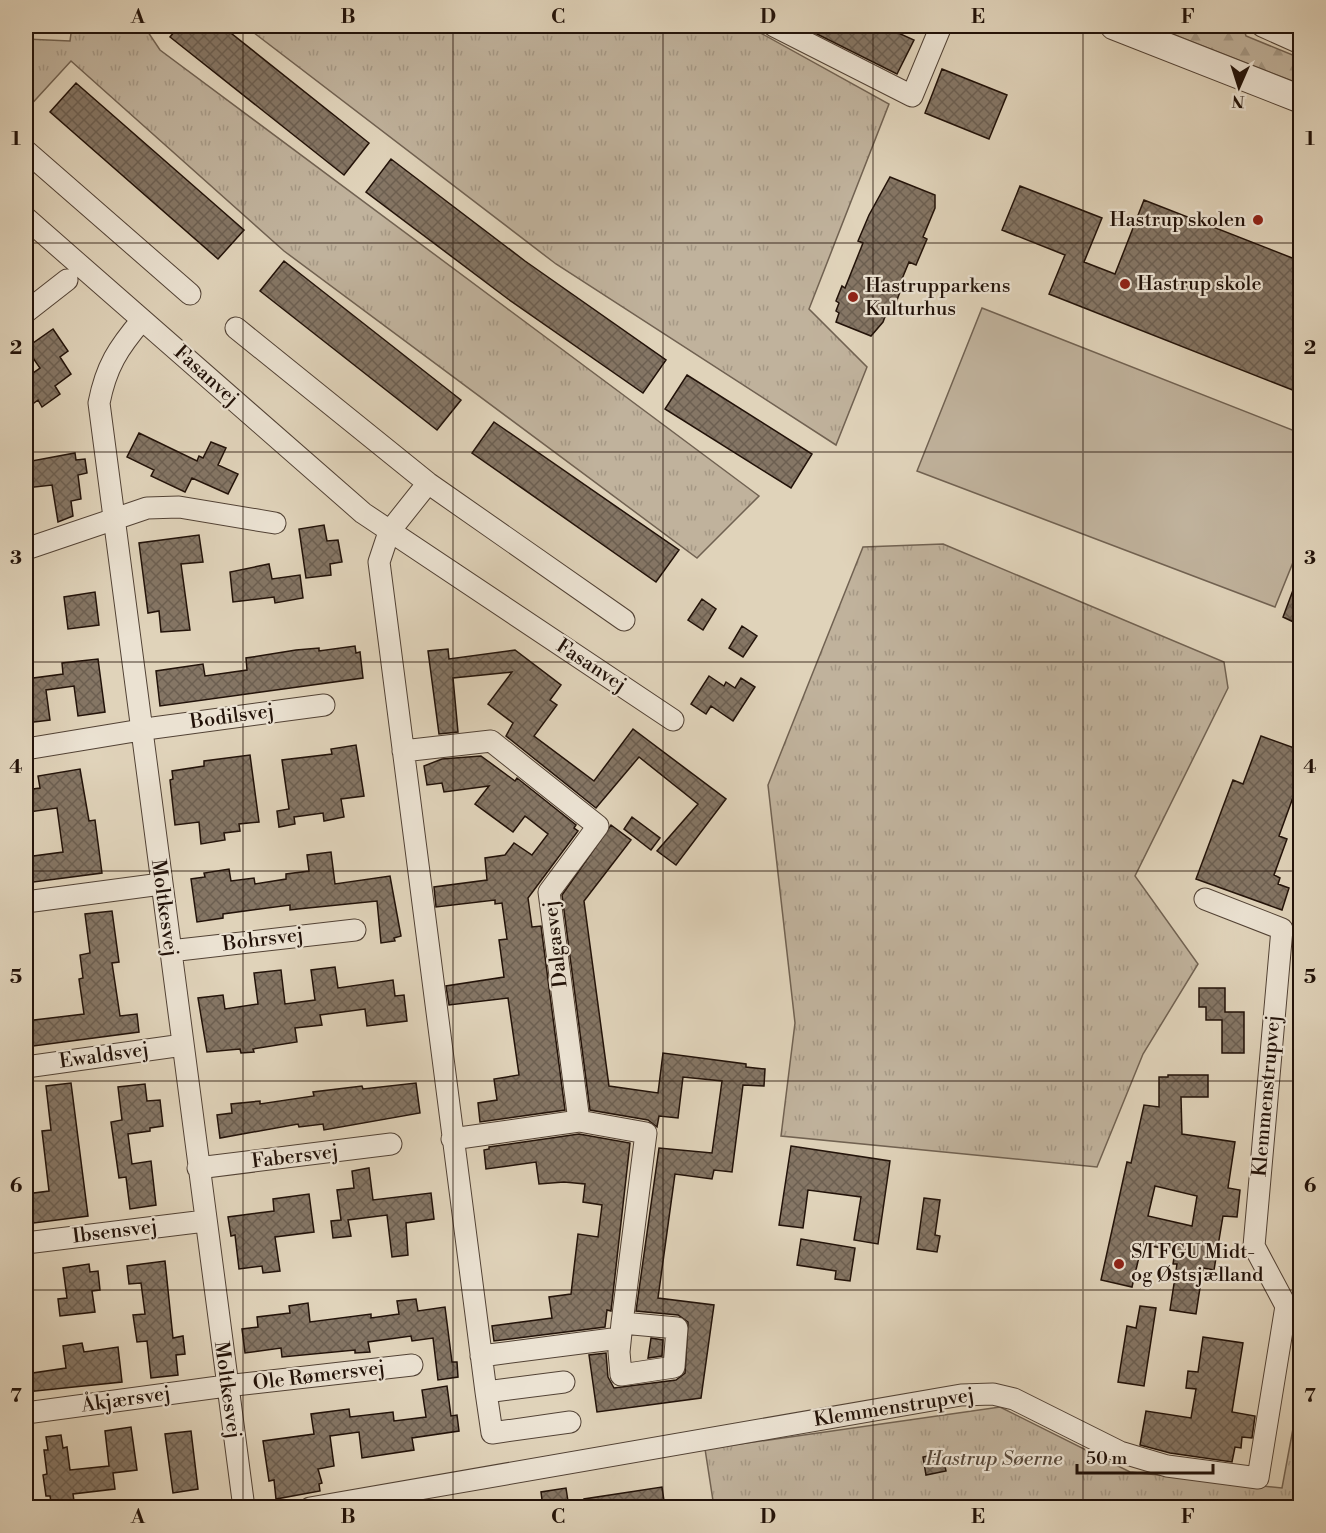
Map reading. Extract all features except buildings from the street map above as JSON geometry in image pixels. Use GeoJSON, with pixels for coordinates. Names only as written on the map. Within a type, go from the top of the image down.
{"type":"FeatureCollection","features":[{"type":"Feature","properties":{"kind":"street"},"geometry":{"type":"LineString","coordinates":[[774,26],[912,96],[941,26]]}},
{"type":"Feature","properties":{"kind":"street"},"geometry":{"type":"LineString","coordinates":[[1114,26],[1300,99]]}},
{"type":"Feature","properties":{"kind":"street"},"geometry":{"type":"LineString","coordinates":[[1262,26],[1295,36]]}},
{"type":"Feature","properties":{"kind":"street"},"geometry":{"type":"LineString","coordinates":[[26,151],[190,294]]}},
{"type":"Feature","properties":{"kind":"street","name":"Fasanvej"},"geometry":{"type":"LineString","coordinates":[[26,218],[318,476],[389,532],[673,720]]}},
{"type":"Feature","properties":{"kind":"street"},"geometry":{"type":"LineString","coordinates":[[26,312],[67,280]]}},
{"type":"Feature","properties":{"kind":"street","name":"Moltkesvej"},"geometry":{"type":"LineString","coordinates":[[142,320],[111,359],[103,379],[99,403],[226,1386],[244,1508]]}},
{"type":"Feature","properties":{"kind":"street"},"geometry":{"type":"LineString","coordinates":[[236,328],[428,483],[624,620]]}},
{"type":"Feature","properties":{"kind":"street"},"geometry":{"type":"LineString","coordinates":[[428,483],[389,532],[379,562],[452,1139],[492,1433],[570,1422]]}},
{"type":"Feature","properties":{"kind":"street"},"geometry":{"type":"LineString","coordinates":[[26,549],[112,517],[147,507],[163,506],[275,523]]}},
{"type":"Feature","properties":{"kind":"street","name":"Bodilsvej"},"geometry":{"type":"LineString","coordinates":[[26,749],[141,730],[324,705]]}},
{"type":"Feature","properties":{"kind":"street","name":"Dalgasvej"},"geometry":{"type":"LineString","coordinates":[[404,751],[491,741],[598,826],[549,892],[579,1121]]}},
{"type":"Feature","properties":{"kind":"street"},"geometry":{"type":"LineString","coordinates":[[26,902],[161,884]]}},
{"type":"Feature","properties":{"kind":"street","name":"Klemmenstrupvej"},"geometry":{"type":"LineString","coordinates":[[310,1508],[961,1395],[993,1394],[1014,1399],[1120,1452],[1167,1466],[1257,1478],[1286,1306],[1254,1246],[1282,929],[1205,899]]}},
{"type":"Feature","properties":{"kind":"street","name":"Bohrsvej"},"geometry":{"type":"LineString","coordinates":[[170,951],[355,930]]}},
{"type":"Feature","properties":{"kind":"street","name":"Ewaldsvej"},"geometry":{"type":"LineString","coordinates":[[26,1067],[183,1045]]}},
{"type":"Feature","properties":{"kind":"street"},"geometry":{"type":"LineString","coordinates":[[452,1139],[579,1121],[646,1133],[621,1330],[481,1356]]}},
{"type":"Feature","properties":{"kind":"street","name":"Fabersvej"},"geometry":{"type":"LineString","coordinates":[[198,1168],[391,1144]]}},
{"type":"Feature","properties":{"kind":"street","name":"Ibsensvej"},"geometry":{"type":"LineString","coordinates":[[26,1243],[205,1221]]}},
{"type":"Feature","properties":{"kind":"street","name":"Ole Rømersvej"},"geometry":{"type":"LineString","coordinates":[[226,1386],[412,1365]]}},
{"type":"Feature","properties":{"kind":"street"},"geometry":{"type":"LineString","coordinates":[[486,1392],[564,1382]]}},
{"type":"Feature","properties":{"kind":"street","name":"Åkjærsvej"},"geometry":{"type":"LineString","coordinates":[[26,1413],[226,1386]]}},
{"type":"Feature","properties":{"kind":"green space"},"geometry":{"type":"Polygon","coordinates":[[[72,26],[144,26],[160,50],[759,496],[697,558],[284,251],[71,61],[26,110],[26,39],[70,41],[72,26]]]}},
{"type":"Feature","properties":{"kind":"green space"},"geometry":{"type":"Polygon","coordinates":[[[245,26],[748,26],[889,104],[809,309],[867,367],[836,445],[556,264],[245,26]]]}},
{"type":"Feature","properties":{"kind":"green space"},"geometry":{"type":"Polygon","coordinates":[[[1152,26],[1243,26],[1246,36],[1300,58],[1300,84],[1152,26]]]}},
{"type":"Feature","properties":{"kind":"green space"},"geometry":{"type":"Polygon","coordinates":[[[982,308],[1300,433],[1300,545],[1275,607],[917,471],[982,308]]]}},
{"type":"Feature","properties":{"kind":"green space"},"geometry":{"type":"Polygon","coordinates":[[[943,544],[1224,662],[1228,688],[1135,876],[1198,964],[1143,1054],[1097,1167],[781,1136],[795,1023],[768,785],[863,547],[943,544]]]}},
{"type":"Feature","properties":{"kind":"green space","name":"Hastrup Søerne"},"geometry":{"type":"Polygon","coordinates":[[[1300,1391],[1300,1507],[714,1507],[705,1449],[1000,1407],[1130,1472],[1282,1488],[1300,1391]]]}},
{"type":"Feature","properties":{"kind":"place","name":"Hastrup skolen"},"geometry":{"type":"Point","coordinates":[1258,220]}},
{"type":"Feature","properties":{"kind":"place","name":"Hastrup skole"},"geometry":{"type":"Point","coordinates":[1125,284]}},
{"type":"Feature","properties":{"kind":"place","name":"Hastrupparkens Kulturhus"},"geometry":{"type":"Point","coordinates":[853,297]}},
{"type":"Feature","properties":{"kind":"place","name":"S/I FGU Midt- og Østsjælland"},"geometry":{"type":"Point","coordinates":[1119,1264]}}]}
